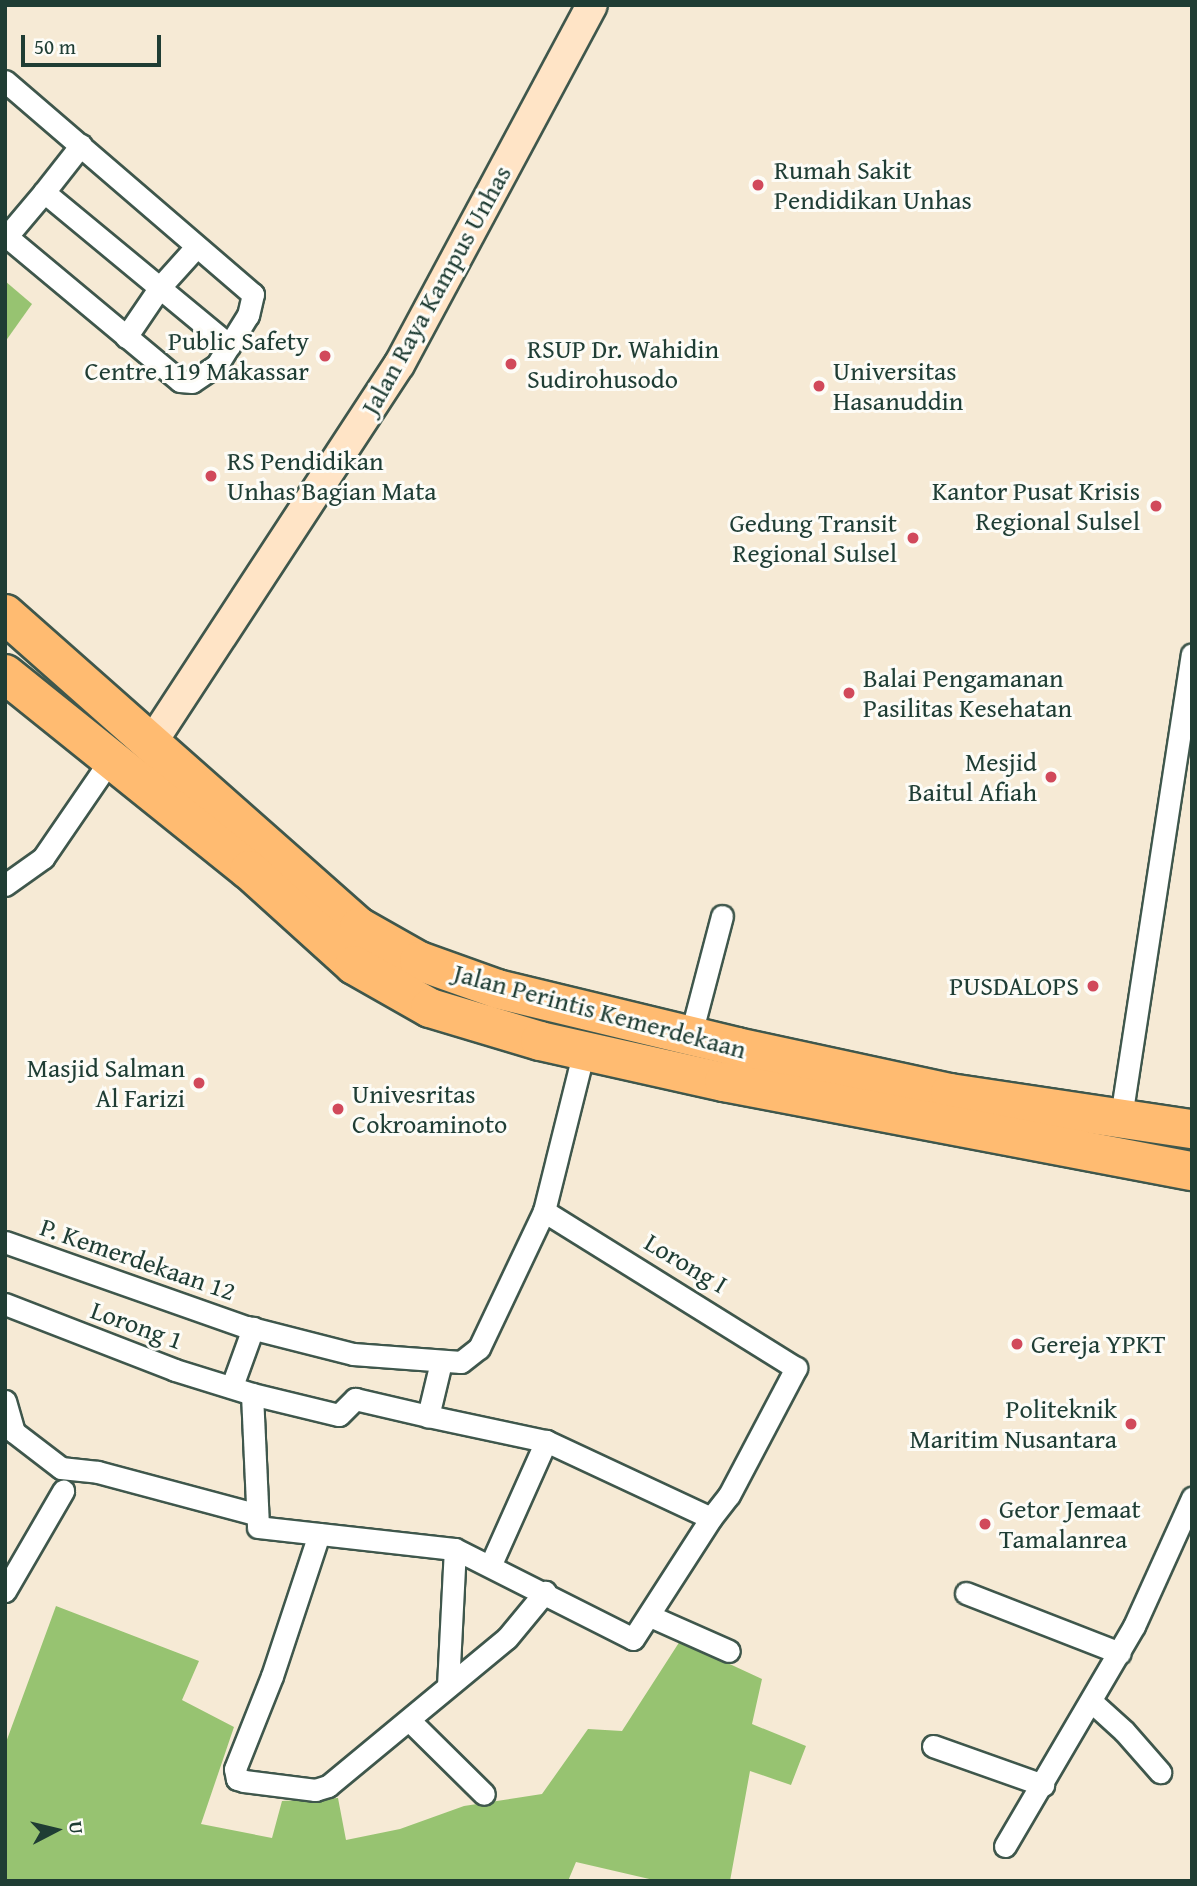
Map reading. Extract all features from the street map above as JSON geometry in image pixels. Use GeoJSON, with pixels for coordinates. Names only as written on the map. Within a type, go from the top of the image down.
{"type":"FeatureCollection","features":[{"type":"Feature","properties":{"kind":"highway","name":"Jalan Perintis Kemerdekaan"},"geometry":{"type":"LineString","coordinates":[[5,614],[38,640],[359,927],[419,961],[551,1002],[950,1093],[1189,1127]]}},
{"type":"Feature","properties":{"kind":"highway"},"geometry":{"type":"LineString","coordinates":[[8,676],[38,640]]}},
{"type":"Feature","properties":{"kind":"highway","name":"Jalan Perintis Kemerdekaan"},"geometry":{"type":"LineString","coordinates":[[8,676],[249,870],[354,965],[430,1008],[540,1041],[995,1137],[1192,1171]]}},
{"type":"Feature","properties":{"kind":"highway"},"geometry":{"type":"LineString","coordinates":[[540,1041],[551,1002]]}},
{"type":"Feature","properties":{"kind":"street","name":"Jalan Raya Kampus Unhas"},"geometry":{"type":"LineString","coordinates":[[539,94],[579,5]]}},
{"type":"Feature","properties":{"kind":"street","name":"Jalan Raya Kampus Unhas"},"geometry":{"type":"LineString","coordinates":[[148,738],[401,346],[539,94],[592,5]]}},
{"type":"Feature","properties":{"kind":"street"},"geometry":{"type":"LineString","coordinates":[[5,82],[81,145],[253,294],[248,315],[217,365],[192,382],[174,377],[6,235],[81,145]]}},
{"type":"Feature","properties":{"kind":"street"},"geometry":{"type":"LineString","coordinates":[[44,192],[230,346]]}},
{"type":"Feature","properties":{"kind":"street"},"geometry":{"type":"LineString","coordinates":[[126,337],[160,287],[196,247]]}},
{"type":"Feature","properties":{"kind":"street"},"geometry":{"type":"LineString","coordinates":[[1121,1117],[1192,654]]}},
{"type":"Feature","properties":{"kind":"street"},"geometry":{"type":"LineString","coordinates":[[5,885],[43,858],[110,760]]}},
{"type":"Feature","properties":{"kind":"street"},"geometry":{"type":"LineString","coordinates":[[691,1034],[722,916]]}},
{"type":"Feature","properties":{"kind":"street"},"geometry":{"type":"LineString","coordinates":[[253,1328],[242,1390],[256,1525],[263,1529],[455,1549],[491,1563],[633,1639],[711,1518],[546,1441],[428,1416],[441,1362],[461,1362],[479,1348],[544,1211],[584,1050]]}},
{"type":"Feature","properties":{"kind":"street","name":"Lorong I"},"geometry":{"type":"LineString","coordinates":[[544,1211],[796,1367],[756,1449],[711,1518]]}},
{"type":"Feature","properties":{"kind":"street","name":"P. Kemerdekaan 12"},"geometry":{"type":"LineString","coordinates":[[5,1242],[253,1328],[353,1354],[441,1362]]}},
{"type":"Feature","properties":{"kind":"street","name":"Lorong 1"},"geometry":{"type":"LineString","coordinates":[[5,1304],[175,1370],[242,1390],[339,1415],[355,1399],[428,1416]]}},
{"type":"Feature","properties":{"kind":"street"},"geometry":{"type":"LineString","coordinates":[[5,1401],[14,1432],[61,1468],[98,1472],[255,1514]]}},
{"type":"Feature","properties":{"kind":"street"},"geometry":{"type":"LineString","coordinates":[[491,1563],[546,1441]]}},
{"type":"Feature","properties":{"kind":"street"},"geometry":{"type":"LineString","coordinates":[[6,1583],[63,1491]]}},
{"type":"Feature","properties":{"kind":"street"},"geometry":{"type":"LineString","coordinates":[[1004,1846],[1120,1653],[1192,1498]]}},
{"type":"Feature","properties":{"kind":"street"},"geometry":{"type":"LineString","coordinates":[[319,1534],[234,1773],[244,1781],[273,1787],[321,1790],[514,1631],[545,1592]]}},
{"type":"Feature","properties":{"kind":"street"},"geometry":{"type":"LineString","coordinates":[[448,1686],[455,1549]]}},
{"type":"Feature","properties":{"kind":"street"},"geometry":{"type":"LineString","coordinates":[[966,1593],[1120,1653]]}},
{"type":"Feature","properties":{"kind":"street"},"geometry":{"type":"LineString","coordinates":[[650,1616],[729,1651]]}},
{"type":"Feature","properties":{"kind":"street"},"geometry":{"type":"LineString","coordinates":[[1092,1702],[1132,1739],[1160,1772]]}},
{"type":"Feature","properties":{"kind":"street"},"geometry":{"type":"LineString","coordinates":[[409,1720],[484,1794]]}},
{"type":"Feature","properties":{"kind":"street"},"geometry":{"type":"LineString","coordinates":[[933,1746],[1043,1785]]}},
{"type":"Feature","properties":{"kind":"green space"},"geometry":{"type":"Polygon","coordinates":[[[5,281],[32,304],[5,342],[5,281]]]}},
{"type":"Feature","properties":{"kind":"green space"},"geometry":{"type":"Polygon","coordinates":[[[56,1606],[199,1661],[182,1700],[234,1727],[201,1824],[272,1838],[282,1801],[338,1798],[346,1840],[400,1829],[464,1806],[542,1794],[588,1729],[622,1731],[680,1641],[762,1679],[752,1724],[806,1746],[791,1785],[750,1771],[730,1881],[658,1881],[576,1862],[568,1881],[5,1881],[5,1745],[56,1606]]]}},
{"type":"Feature","properties":{"kind":"place","name":"Rumah Sakit Pendidikan Unhas"},"geometry":{"type":"Point","coordinates":[758,185]}},
{"type":"Feature","properties":{"kind":"place","name":"Public Safety Centre 119 Makassar"},"geometry":{"type":"Point","coordinates":[325,356]}},
{"type":"Feature","properties":{"kind":"place","name":"RSUP Dr. Wahidin Sudirohusodo"},"geometry":{"type":"Point","coordinates":[511,364]}},
{"type":"Feature","properties":{"kind":"place","name":"Universitas Hasanuddin"},"geometry":{"type":"Point","coordinates":[819,386]}},
{"type":"Feature","properties":{"kind":"place","name":"RS Pendidikan Unhas Bagian Mata"},"geometry":{"type":"Point","coordinates":[211,476]}},
{"type":"Feature","properties":{"kind":"place","name":"Kantor Pusat Krisis Regional Sulsel"},"geometry":{"type":"Point","coordinates":[1156,506]}},
{"type":"Feature","properties":{"kind":"place","name":"Gedung Transit Regional Sulsel"},"geometry":{"type":"Point","coordinates":[913,538]}},
{"type":"Feature","properties":{"kind":"place","name":"Balai Pengamanan Pasilitas Kesehatan"},"geometry":{"type":"Point","coordinates":[849,693]}},
{"type":"Feature","properties":{"kind":"place","name":"Mesjid Baitul Afiah"},"geometry":{"type":"Point","coordinates":[1051,777]}},
{"type":"Feature","properties":{"kind":"place","name":"PUSDALOPS"},"geometry":{"type":"Point","coordinates":[1093,986]}},
{"type":"Feature","properties":{"kind":"place","name":"Masjid Salman Al Farizi"},"geometry":{"type":"Point","coordinates":[199,1083]}},
{"type":"Feature","properties":{"kind":"place","name":"Univesritas Cokroaminoto"},"geometry":{"type":"Point","coordinates":[338,1109]}},
{"type":"Feature","properties":{"kind":"place","name":"Gereja YPKT"},"geometry":{"type":"Point","coordinates":[1017,1344]}},
{"type":"Feature","properties":{"kind":"place","name":"Politeknik Maritim Nusantara"},"geometry":{"type":"Point","coordinates":[1131,1424]}},
{"type":"Feature","properties":{"kind":"place","name":"Getor Jemaat Tamalanrea"},"geometry":{"type":"Point","coordinates":[985,1524]}}]}
